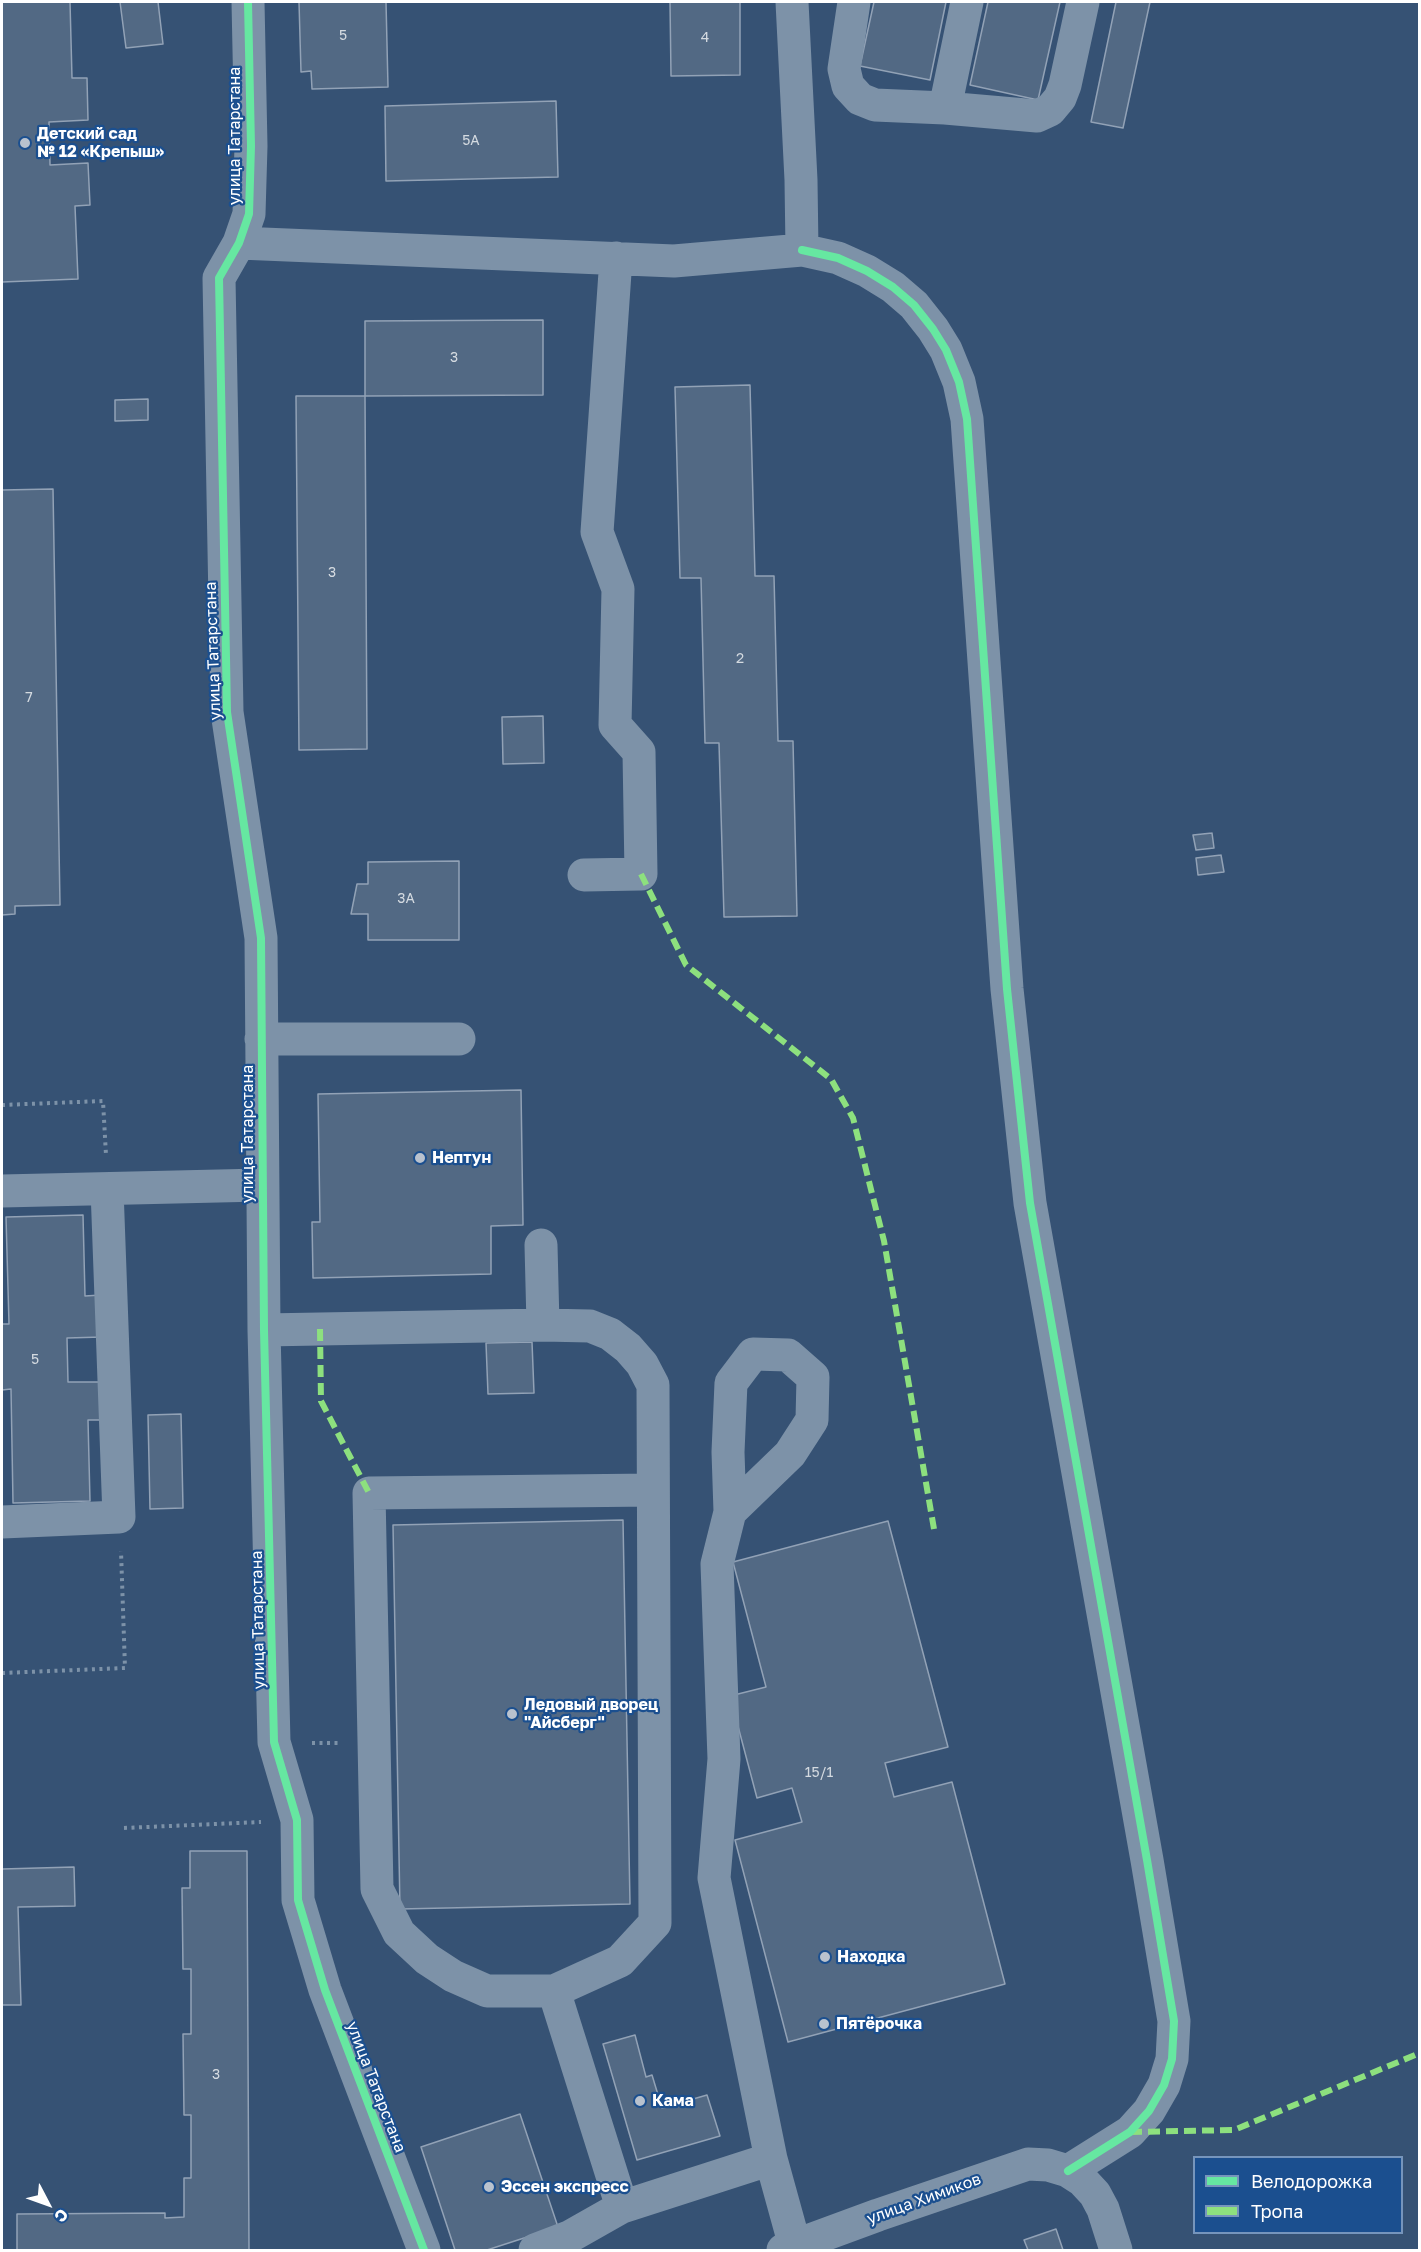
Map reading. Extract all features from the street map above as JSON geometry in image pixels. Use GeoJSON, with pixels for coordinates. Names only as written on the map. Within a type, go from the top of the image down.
{"type":"FeatureCollection","features":[{"type":"Feature","properties":{"kind":"street","name":"улица Татарстана"},"geometry":{"type":"LineString","coordinates":[[248,2],[249,214],[239,243],[219,278],[227,712],[261,938],[264,1330],[274,1742],[297,1820],[298,1900],[325,1990],[424,2250]]}},
{"type":"Feature","properties":{"kind":"street"},"geometry":{"type":"LineString","coordinates":[[792,2],[801,180],[802,250]]}},
{"type":"Feature","properties":{"kind":"street"},"geometry":{"type":"LineString","coordinates":[[855,2],[844,69],[848,86],[860,99],[875,105],[1038,116],[1050,110],[1060,98],[1065,85],[1083,2]]}},
{"type":"Feature","properties":{"kind":"street"},"geometry":{"type":"LineString","coordinates":[[945,108],[967,2]]}},
{"type":"Feature","properties":{"kind":"street"},"geometry":{"type":"LineString","coordinates":[[239,243],[674,261],[802,250],[838,258],[867,271],[893,287],[914,305],[946,350],[959,382],[967,419],[1007,990],[1030,1203],[1148,1860],[1174,2021],[1172,2059],[1164,2085],[1149,2111],[1130,2132],[1068,2171],[1082,2180],[1095,2194],[1103,2209],[1116,2250]]}},
{"type":"Feature","properties":{"kind":"street"},"geometry":{"type":"LineString","coordinates":[[584,875],[641,874],[639,752],[615,725],[618,589],[597,532],[616,258]]}},
{"type":"Feature","properties":{"kind":"street"},"geometry":{"type":"LineString","coordinates":[[261,1039],[459,1039]]}},
{"type":"Feature","properties":{"kind":"street"},"geometry":{"type":"LineString","coordinates":[[2,1191],[262,1185]]}},
{"type":"Feature","properties":{"kind":"street"},"geometry":{"type":"LineString","coordinates":[[2,1522],[119,1517],[107,1189]]}},
{"type":"Feature","properties":{"kind":"street"},"geometry":{"type":"LineString","coordinates":[[541,1245],[543,1325]]}},
{"type":"Feature","properties":{"kind":"street"},"geometry":{"type":"LineString","coordinates":[[264,1330],[590,1326],[610,1334],[628,1348],[642,1364],[653,1385],[655,1923],[620,1961],[554,1991],[487,1990],[453,1976],[426,1959],[399,1933],[377,1889],[369,1493],[653,1490]]}},
{"type":"Feature","properties":{"kind":"street"},"geometry":{"type":"LineString","coordinates":[[730,1512],[717,1564],[724,1759],[714,1878],[789,2248]]}},
{"type":"Feature","properties":{"kind":"street"},"geometry":{"type":"LineString","coordinates":[[554,1991],[622,2207]]}},
{"type":"Feature","properties":{"kind":"street"},"geometry":{"type":"LineString","coordinates":[[535,2250],[569,2237],[622,2207],[771,2159]]}},
{"type":"Feature","properties":{"kind":"street","name":"улица Химиков"},"geometry":{"type":"LineString","coordinates":[[789,2248],[1011,2168],[1028,2164],[1048,2165],[1068,2171]]}},
{"type":"Feature","properties":{"kind":"path"},"geometry":{"type":"LineString","coordinates":[[2,1105],[103,1101],[107,1189]]}},
{"type":"Feature","properties":{"kind":"path"},"geometry":{"type":"LineString","coordinates":[[2,1673],[125,1668],[119,1517]]}},
{"type":"Feature","properties":{"kind":"path"},"geometry":{"type":"LineString","coordinates":[[274,1742],[374,1744]]}},
{"type":"Feature","properties":{"kind":"path"},"geometry":{"type":"LineString","coordinates":[[124,1828],[297,1820]]}},
{"type":"Feature","properties":{"kind":"building","name":"Детский сад № 12 «Крепыш»"},"geometry":{"type":"Polygon","coordinates":[[[2,2],[70,2],[72,78],[87,78],[88,120],[49,122],[50,165],[88,163],[90,205],[75,206],[78,279],[2,282],[2,2]]]}},
{"type":"Feature","properties":{"kind":"building"},"geometry":{"type":"Polygon","coordinates":[[[120,2],[158,2],[163,44],[126,48],[120,2]]]}},
{"type":"Feature","properties":{"kind":"building"},"geometry":{"type":"Polygon","coordinates":[[[299,2],[386,2],[388,87],[312,89],[311,71],[301,72],[299,2]]]}},
{"type":"Feature","properties":{"kind":"building"},"geometry":{"type":"Polygon","coordinates":[[[670,2],[740,2],[740,75],[671,76],[670,2]]]}},
{"type":"Feature","properties":{"kind":"building"},"geometry":{"type":"Polygon","coordinates":[[[874,2],[946,2],[930,80],[860,66],[874,2]]]}},
{"type":"Feature","properties":{"kind":"building"},"geometry":{"type":"Polygon","coordinates":[[[988,2],[1060,2],[1038,100],[970,85],[988,2]]]}},
{"type":"Feature","properties":{"kind":"building"},"geometry":{"type":"Polygon","coordinates":[[[1116,2],[1150,2],[1123,128],[1091,122],[1116,2]]]}},
{"type":"Feature","properties":{"kind":"building"},"geometry":{"type":"Polygon","coordinates":[[[556,101],[558,177],[386,181],[385,106],[556,101]]]}},
{"type":"Feature","properties":{"kind":"building"},"geometry":{"type":"Polygon","coordinates":[[[543,320],[543,395],[365,396],[365,321],[543,320]]]}},
{"type":"Feature","properties":{"kind":"building"},"geometry":{"type":"Polygon","coordinates":[[[750,385],[755,576],[774,576],[778,741],[793,741],[797,916],[724,917],[719,743],[705,743],[701,578],[680,578],[675,387],[750,385]]]}},
{"type":"Feature","properties":{"kind":"building"},"geometry":{"type":"Polygon","coordinates":[[[296,396],[365,396],[367,749],[299,750],[296,396]]]}},
{"type":"Feature","properties":{"kind":"building"},"geometry":{"type":"Polygon","coordinates":[[[148,399],[148,420],[115,421],[115,400],[148,399]]]}},
{"type":"Feature","properties":{"kind":"building"},"geometry":{"type":"Polygon","coordinates":[[[53,489],[60,905],[15,906],[15,914],[2,915],[2,490],[53,489]]]}},
{"type":"Feature","properties":{"kind":"building"},"geometry":{"type":"Polygon","coordinates":[[[543,716],[544,763],[503,764],[502,717],[543,716]]]}},
{"type":"Feature","properties":{"kind":"building"},"geometry":{"type":"Polygon","coordinates":[[[1212,833],[1214,848],[1196,850],[1193,835],[1212,833]]]}},
{"type":"Feature","properties":{"kind":"building"},"geometry":{"type":"Polygon","coordinates":[[[1221,855],[1224,872],[1198,875],[1196,858],[1221,855]]]}},
{"type":"Feature","properties":{"kind":"building"},"geometry":{"type":"Polygon","coordinates":[[[459,861],[459,940],[368,940],[368,914],[351,914],[357,884],[368,884],[368,862],[459,861]]]}},
{"type":"Feature","properties":{"kind":"building","name":"Нептун"},"geometry":{"type":"Polygon","coordinates":[[[521,1090],[523,1225],[491,1226],[491,1274],[313,1278],[312,1222],[320,1222],[318,1094],[521,1090]]]}},
{"type":"Feature","properties":{"kind":"building"},"geometry":{"type":"Polygon","coordinates":[[[83,1215],[85,1296],[101,1295],[102,1337],[67,1338],[68,1382],[101,1382],[102,1420],[88,1420],[90,1501],[13,1503],[11,1389],[2,1390],[2,1324],[9,1324],[6,1217],[83,1215]]]}},
{"type":"Feature","properties":{"kind":"building"},"geometry":{"type":"Polygon","coordinates":[[[532,1342],[534,1393],[488,1394],[486,1343],[532,1342]]]}},
{"type":"Feature","properties":{"kind":"building"},"geometry":{"type":"Polygon","coordinates":[[[181,1414],[183,1508],[150,1509],[148,1415],[181,1414]]]}},
{"type":"Feature","properties":{"kind":"building","name":"Ледовый дворец \"Айсберг\""},"geometry":{"type":"Polygon","coordinates":[[[623,1520],[630,1904],[400,1909],[393,1525],[623,1520]]]}},
{"type":"Feature","properties":{"kind":"building"},"geometry":{"type":"Polygon","coordinates":[[[888,1521],[948,1747],[885,1763],[894,1797],[952,1782],[1005,1984],[788,2042],[735,1840],[802,1822],[792,1788],[757,1798],[730,1696],[766,1687],[733,1562],[888,1521]]]}},
{"type":"Feature","properties":{"kind":"building"},"geometry":{"type":"Polygon","coordinates":[[[190,1851],[247,1851],[249,2250],[17,2250],[17,2214],[165,2213],[165,2218],[184,2217],[184,2178],[191,2178],[191,2115],[184,2115],[183,2034],[191,2034],[191,1969],[183,1969],[182,1888],[190,1888],[190,1851]]]}},
{"type":"Feature","properties":{"kind":"building"},"geometry":{"type":"Polygon","coordinates":[[[74,1867],[75,1906],[18,1907],[21,2005],[2,2005],[2,1869],[74,1867]]]}},
{"type":"Feature","properties":{"kind":"building","name":"Кама"},"geometry":{"type":"Polygon","coordinates":[[[635,2035],[646,2077],[652,2075],[662,2108],[707,2095],[720,2136],[637,2160],[603,2044],[635,2035]]]}},
{"type":"Feature","properties":{"kind":"building","name":"Эссен экспресс"},"geometry":{"type":"Polygon","coordinates":[[[520,2114],[558,2227],[487,2250],[455,2250],[421,2147],[520,2114]]]}},
{"type":"Feature","properties":{"kind":"building"},"geometry":{"type":"Polygon","coordinates":[[[1056,2229],[1063,2250],[1028,2250],[1024,2240],[1056,2229]]]}},
{"type":"Feature","properties":{"kind":"marked path"},"geometry":{"type":"LineString","coordinates":[[641,874],[686,965],[831,1079],[853,1118],[884,1241],[934,1529]]}},
{"type":"Feature","properties":{"kind":"marked path"},"geometry":{"type":"LineString","coordinates":[[320,1329],[321,1401],[369,1493]]}},
{"type":"Feature","properties":{"kind":"marked path"},"geometry":{"type":"LineString","coordinates":[[1130,2132],[1234,2130],[1420,2053]]}},
{"type":"Feature","properties":{"kind":"cycle path"},"geometry":{"type":"LineString","coordinates":[[248,2],[251,146],[249,214],[239,243],[219,278],[227,712],[261,938],[264,1330],[274,1742],[297,1820],[298,1900],[325,1990],[424,2250]]}},
{"type":"Feature","properties":{"kind":"cycle path"},"geometry":{"type":"LineString","coordinates":[[802,250],[838,258],[867,271],[893,287],[914,305],[946,350],[959,382],[967,419],[1007,989],[1030,1203],[1174,2021],[1172,2059],[1164,2085],[1149,2111],[1130,2132],[1068,2171]]}},
{"type":"Feature","properties":{"kind":"place","name":"Детский сад № 12 «Крепыш»"},"geometry":{"type":"Point","coordinates":[25,143]}},
{"type":"Feature","properties":{"kind":"place","name":"Нептун"},"geometry":{"type":"Point","coordinates":[420,1158]}},
{"type":"Feature","properties":{"kind":"place","name":"Ледовый дворец \"Айсберг\""},"geometry":{"type":"Point","coordinates":[512,1714]}},
{"type":"Feature","properties":{"kind":"place","name":"Находка"},"geometry":{"type":"Point","coordinates":[825,1957]}},
{"type":"Feature","properties":{"kind":"place","name":"Пятёрочка"},"geometry":{"type":"Point","coordinates":[824,2024]}},
{"type":"Feature","properties":{"kind":"place","name":"Кама"},"geometry":{"type":"Point","coordinates":[640,2101]}},
{"type":"Feature","properties":{"kind":"place","name":"Эссен экспресс"},"geometry":{"type":"Point","coordinates":[489,2187]}}]}
